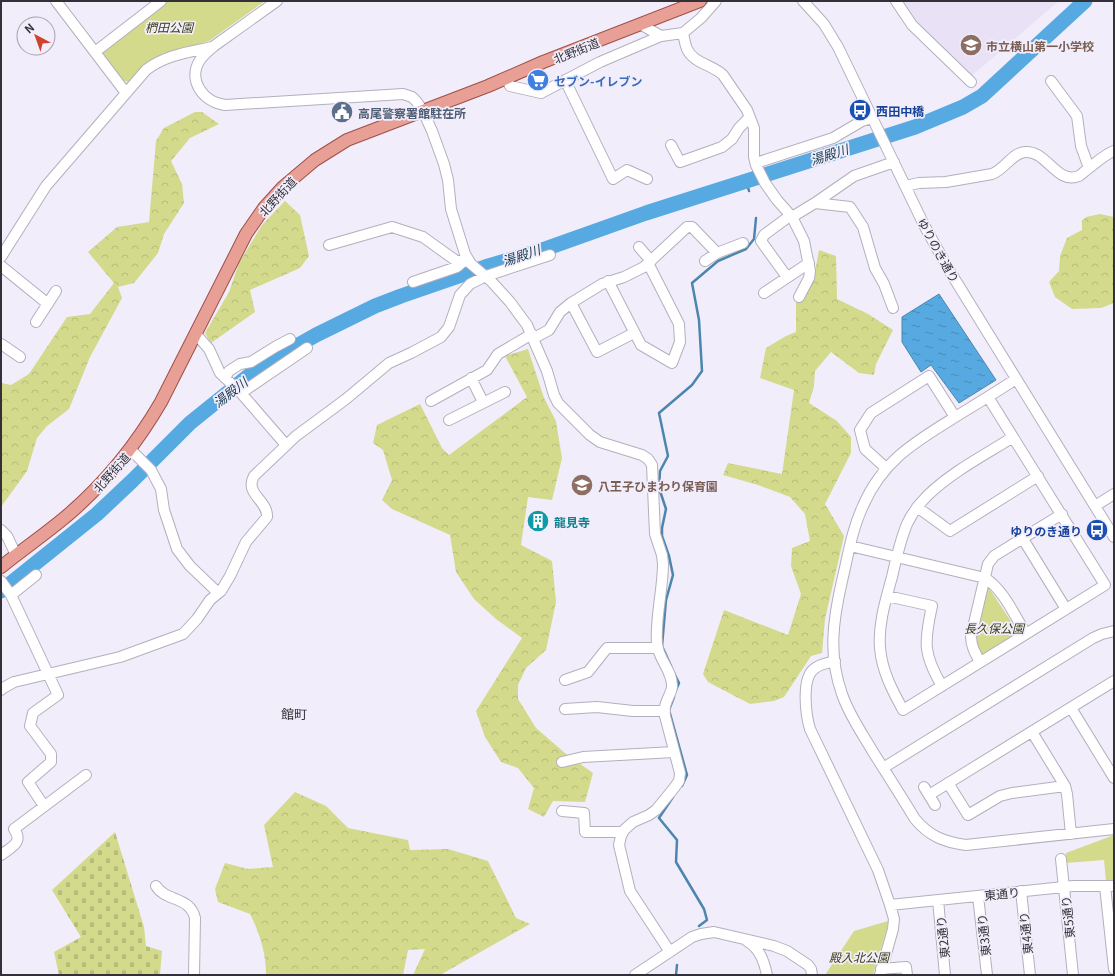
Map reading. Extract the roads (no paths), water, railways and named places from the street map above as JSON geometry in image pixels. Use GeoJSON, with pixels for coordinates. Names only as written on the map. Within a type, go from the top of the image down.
{"type":"FeatureCollection","features":[{"type":"Feature","properties":{"kind":"main road","name":"北野街道"},"geometry":{"type":"LineString","coordinates":[[1,567],[68,515],[112,472],[130,449],[161,402],[246,234],[264,208],[283,187],[315,160],[347,140],[700,1]]}},
{"type":"Feature","properties":{"kind":"street"},"geometry":{"type":"LineString","coordinates":[[56,1],[126,93]]}},
{"type":"Feature","properties":{"kind":"street"},"geometry":{"type":"LineString","coordinates":[[95,52],[161,1]]}},
{"type":"Feature","properties":{"kind":"street"},"geometry":{"type":"LineString","coordinates":[[277,1],[214,46],[200,60],[197,67],[196,77],[202,94],[217,104],[225,105],[403,94],[413,98],[423,111],[444,164],[448,180],[451,209],[468,262]]}},
{"type":"Feature","properties":{"kind":"street"},"geometry":{"type":"LineString","coordinates":[[507,78],[510,86],[541,93],[600,62],[661,36],[683,33],[701,18],[716,1]]}},
{"type":"Feature","properties":{"kind":"street"},"geometry":{"type":"LineString","coordinates":[[756,164],[833,138],[862,121],[872,117],[829,31],[819,17],[803,1]]}},
{"type":"Feature","properties":{"kind":"street"},"geometry":{"type":"LineString","coordinates":[[896,1],[912,25],[971,82]]}},
{"type":"Feature","properties":{"kind":"street"},"geometry":{"type":"LineString","coordinates":[[640,24],[661,36]]}},
{"type":"Feature","properties":{"kind":"street"},"geometry":{"type":"LineString","coordinates":[[683,33],[687,49],[700,62],[719,71],[747,110],[754,128],[756,164],[765,183],[777,200],[792,216],[804,241],[810,271],[809,278],[798,297]]}},
{"type":"Feature","properties":{"kind":"street"},"geometry":{"type":"LineString","coordinates":[[1,257],[46,186],[146,70],[159,62],[175,56],[214,46]]}},
{"type":"Feature","properties":{"kind":"street"},"geometry":{"type":"LineString","coordinates":[[565,80],[613,179],[627,170],[647,179]]}},
{"type":"Feature","properties":{"kind":"street"},"geometry":{"type":"LineString","coordinates":[[1051,81],[1077,116],[1081,146],[1089,168]]}},
{"type":"Feature","properties":{"kind":"street","name":"ゆりのき通り"},"geometry":{"type":"LineString","coordinates":[[872,117],[905,186],[946,264],[1114,537]]}},
{"type":"Feature","properties":{"kind":"street"},"geometry":{"type":"LineString","coordinates":[[671,145],[680,162],[722,147],[732,139],[739,128],[749,118]]}},
{"type":"Feature","properties":{"kind":"street"},"geometry":{"type":"LineString","coordinates":[[905,186],[919,183],[946,182],[992,174],[999,172],[1018,154],[1026,152],[1038,154],[1056,171],[1064,176],[1079,176],[1105,155],[1114,151]]}},
{"type":"Feature","properties":{"kind":"street"},"geometry":{"type":"LineString","coordinates":[[786,278],[761,241],[764,235],[854,176],[894,162]]}},
{"type":"Feature","properties":{"kind":"street"},"geometry":{"type":"LineString","coordinates":[[815,203],[850,207],[863,227],[868,239],[875,268],[884,284],[893,308]]}},
{"type":"Feature","properties":{"kind":"street"},"geometry":{"type":"LineString","coordinates":[[431,401],[487,370],[498,354],[533,336],[549,330],[560,312],[571,303],[608,282],[635,272],[650,262],[687,227],[692,226],[716,253]]}},
{"type":"Feature","properties":{"kind":"street"},"geometry":{"type":"LineString","coordinates":[[329,245],[392,227],[423,237],[456,260],[468,262],[484,275],[518,313],[533,336],[547,370],[554,395],[562,407],[590,435],[600,442],[642,455],[648,459],[652,465],[654,530],[663,564],[656,634],[660,656],[670,677],[672,686],[665,716],[680,770],[679,781],[656,810],[633,822],[623,832],[620,840],[620,850],[630,891],[670,952]]}},
{"type":"Feature","properties":{"kind":"street"},"geometry":{"type":"LineString","coordinates":[[705,261],[716,253],[743,243]]}},
{"type":"Feature","properties":{"kind":"street"},"geometry":{"type":"LineString","coordinates":[[608,282],[641,345],[672,363],[680,342],[680,324],[650,262],[639,247]]}},
{"type":"Feature","properties":{"kind":"street"},"geometry":{"type":"LineString","coordinates":[[1,690],[14,682],[120,657],[180,636],[188,629],[210,600],[221,591],[228,580],[246,542],[267,517],[266,510],[251,487],[251,480],[254,476],[286,445],[389,363],[441,337],[449,327],[460,295],[470,284],[484,275],[550,255]]}},
{"type":"Feature","properties":{"kind":"street"},"geometry":{"type":"LineString","coordinates":[[413,282],[468,262]]}},
{"type":"Feature","properties":{"kind":"street"},"geometry":{"type":"LineString","coordinates":[[764,293],[809,263]]}},
{"type":"Feature","properties":{"kind":"street"},"geometry":{"type":"LineString","coordinates":[[1,266],[48,304]]}},
{"type":"Feature","properties":{"kind":"street"},"geometry":{"type":"LineString","coordinates":[[36,322],[56,291]]}},
{"type":"Feature","properties":{"kind":"street"},"geometry":{"type":"LineString","coordinates":[[571,303],[597,352],[634,333]]}},
{"type":"Feature","properties":{"kind":"street"},"geometry":{"type":"LineString","coordinates":[[195,333],[208,349],[220,373],[240,393],[286,445]]}},
{"type":"Feature","properties":{"kind":"street"},"geometry":{"type":"LineString","coordinates":[[226,380],[229,371],[240,364],[251,362],[290,339]]}},
{"type":"Feature","properties":{"kind":"street"},"geometry":{"type":"LineString","coordinates":[[1,344],[20,357]]}},
{"type":"Feature","properties":{"kind":"street"},"geometry":{"type":"LineString","coordinates":[[240,393],[308,348]]}},
{"type":"Feature","properties":{"kind":"street"},"geometry":{"type":"LineString","coordinates":[[886,468],[865,449],[863,443],[860,430],[870,413],[929,376],[955,417]]}},
{"type":"Feature","properties":{"kind":"street"},"geometry":{"type":"LineString","coordinates":[[471,378],[483,402]]}},
{"type":"Feature","properties":{"kind":"street"},"geometry":{"type":"LineString","coordinates":[[1016,379],[915,442],[886,468],[873,486],[863,504],[856,524],[835,612],[832,639],[834,661],[841,693],[854,721],[915,819],[930,834],[945,841],[966,845],[1114,829]]}},
{"type":"Feature","properties":{"kind":"street"},"geometry":{"type":"LineString","coordinates":[[449,420],[505,392]]}},
{"type":"Feature","properties":{"kind":"street"},"geometry":{"type":"LineString","coordinates":[[988,397],[1014,437],[1105,584],[903,710],[888,680],[880,648],[881,622],[902,537],[917,507],[928,495],[946,480],[1014,437]]}},
{"type":"Feature","properties":{"kind":"street"},"geometry":{"type":"LineString","coordinates":[[130,449],[151,470],[161,489],[164,510],[177,549],[190,566],[213,588],[221,591]]}},
{"type":"Feature","properties":{"kind":"street"},"geometry":{"type":"LineString","coordinates":[[917,507],[950,531],[1038,476]]}},
{"type":"Feature","properties":{"kind":"street"},"geometry":{"type":"LineString","coordinates":[[1095,506],[1114,494]]}},
{"type":"Feature","properties":{"kind":"street"},"geometry":{"type":"LineString","coordinates":[[980,662],[973,650],[971,636],[988,564],[994,556],[1062,514]]}},
{"type":"Feature","properties":{"kind":"street"},"geometry":{"type":"LineString","coordinates":[[1,530],[7,536],[16,555]]}},
{"type":"Feature","properties":{"kind":"street"},"geometry":{"type":"LineString","coordinates":[[1023,538],[1066,609]]}},
{"type":"Feature","properties":{"kind":"street"},"geometry":{"type":"LineString","coordinates":[[850,546],[985,578],[1000,592],[1026,634]]}},
{"type":"Feature","properties":{"kind":"street"},"geometry":{"type":"LineString","coordinates":[[11,594],[36,575]]}},
{"type":"Feature","properties":{"kind":"street"},"geometry":{"type":"LineString","coordinates":[[1,581],[11,594],[58,695],[33,713],[30,726],[51,754],[52,758],[51,762],[28,782],[44,806]]}},
{"type":"Feature","properties":{"kind":"street"},"geometry":{"type":"LineString","coordinates":[[887,596],[932,606],[926,630],[926,651],[933,670],[942,686]]}},
{"type":"Feature","properties":{"kind":"street"},"geometry":{"type":"LineString","coordinates":[[883,768],[1093,638],[1114,631]]}},
{"type":"Feature","properties":{"kind":"street"},"geometry":{"type":"LineString","coordinates":[[565,680],[588,672],[607,648],[658,648]]}},
{"type":"Feature","properties":{"kind":"street"},"geometry":{"type":"LineString","coordinates":[[834,661],[814,668],[808,677],[806,709],[808,723],[878,870],[890,904],[894,919],[893,929],[880,972],[906,967],[907,975]]}},
{"type":"Feature","properties":{"kind":"street"},"geometry":{"type":"LineString","coordinates":[[935,805],[927,791],[948,783],[1113,684]]}},
{"type":"Feature","properties":{"kind":"street"},"geometry":{"type":"LineString","coordinates":[[565,709],[597,707],[632,711],[665,711]]}},
{"type":"Feature","properties":{"kind":"street"},"geometry":{"type":"LineString","coordinates":[[1071,708],[1114,778]]}},
{"type":"Feature","properties":{"kind":"street"},"geometry":{"type":"LineString","coordinates":[[1032,732],[1064,786],[1067,794],[1071,834]]}},
{"type":"Feature","properties":{"kind":"street"},"geometry":{"type":"LineString","coordinates":[[562,762],[583,757],[674,752]]}},
{"type":"Feature","properties":{"kind":"street"},"geometry":{"type":"LineString","coordinates":[[1,854],[16,843],[18,835],[14,829],[86,775]]}},
{"type":"Feature","properties":{"kind":"street"},"geometry":{"type":"LineString","coordinates":[[948,783],[968,815],[1000,796],[1064,786]]}},
{"type":"Feature","properties":{"kind":"street"},"geometry":{"type":"LineString","coordinates":[[562,811],[584,813],[585,832],[623,832]]}},
{"type":"Feature","properties":{"kind":"street","name":"東5通り"},"geometry":{"type":"LineString","coordinates":[[1061,859],[1073,975]]}},
{"type":"Feature","properties":{"kind":"street"},"geometry":{"type":"LineString","coordinates":[[156,886],[159,890],[186,904],[194,912],[194,975]]}},
{"type":"Feature","properties":{"kind":"street"},"geometry":{"type":"LineString","coordinates":[[1110,886],[1114,969]]}},
{"type":"Feature","properties":{"kind":"street","name":"東通り"},"geometry":{"type":"LineString","coordinates":[[890,904],[1064,887],[1110,886]]}},
{"type":"Feature","properties":{"kind":"street","name":"東4通り"},"geometry":{"type":"LineString","coordinates":[[1021,891],[1030,975]]}},
{"type":"Feature","properties":{"kind":"street","name":"東3通り"},"geometry":{"type":"LineString","coordinates":[[978,896],[987,975]]}},
{"type":"Feature","properties":{"kind":"street","name":"東2通り"},"geometry":{"type":"LineString","coordinates":[[938,900],[946,975]]}},
{"type":"Feature","properties":{"kind":"street"},"geometry":{"type":"LineString","coordinates":[[635,975],[692,937],[714,932],[774,946],[787,951],[808,965],[811,969],[812,975]]}},
{"type":"Feature","properties":{"kind":"street"},"geometry":{"type":"LineString","coordinates":[[742,938],[752,944],[757,950],[764,963],[767,975]]}},
{"type":"Feature","properties":{"kind":"water"},"geometry":{"type":"Polygon","coordinates":[[[939,294],[996,380],[959,403],[931,365],[921,372],[902,342],[902,317],[939,294]]]}},
{"type":"Feature","properties":{"kind":"waterway","name":"湯殿川"},"geometry":{"type":"LineString","coordinates":[[1,591],[97,514],[190,423],[252,373],[316,335],[375,306],[401,296],[485,267],[542,250],[646,213],[915,127],[963,107],[982,96],[1085,1]]}},
{"type":"Feature","properties":{"kind":"waterway"},"geometry":{"type":"LineString","coordinates":[[746,181],[749,191]]}},
{"type":"Feature","properties":{"kind":"waterway"},"geometry":{"type":"LineString","coordinates":[[671,666],[662,646],[666,600],[673,575],[669,556],[662,536],[666,509],[659,488],[660,471],[668,456],[659,413],[692,385],[702,371],[699,320],[692,283],[718,261],[746,249],[754,239],[756,218]]}},
{"type":"Feature","properties":{"kind":"waterway"},"geometry":{"type":"LineString","coordinates":[[674,673],[679,683],[676,690]]}},
{"type":"Feature","properties":{"kind":"waterway"},"geometry":{"type":"LineString","coordinates":[[674,697],[669,710],[687,775],[682,786]]}},
{"type":"Feature","properties":{"kind":"waterway"},"geometry":{"type":"LineString","coordinates":[[673,797],[659,818],[677,840],[676,862],[704,909],[707,920],[699,926]]}},
{"type":"Feature","properties":{"kind":"waterway"},"geometry":{"type":"LineString","coordinates":[[676,975],[677,965]]}},
{"type":"Feature","properties":{"kind":"place","name":"市立横山第一小学校"},"geometry":{"type":"Point","coordinates":[971,45]}},
{"type":"Feature","properties":{"kind":"place","name":"セブン-イレブン"},"geometry":{"type":"Point","coordinates":[538,80]}},
{"type":"Feature","properties":{"kind":"place","name":"西田中橋"},"geometry":{"type":"Point","coordinates":[860,110]}},
{"type":"Feature","properties":{"kind":"place","name":"高尾警察署館駐在所"},"geometry":{"type":"Point","coordinates":[342,112]}},
{"type":"Feature","properties":{"kind":"place","name":"八王子ひまわり保育園"},"geometry":{"type":"Point","coordinates":[582,485]}},
{"type":"Feature","properties":{"kind":"place","name":"龍見寺"},"geometry":{"type":"Point","coordinates":[538,521]}},
{"type":"Feature","properties":{"kind":"place","name":"ゆりのき通り"},"geometry":{"type":"Point","coordinates":[1097,530]}},
{"type":"Feature","properties":{"kind":"district","name":"館町"},"geometry":{"type":"Point","coordinates":[294,713]}},
{"type":"Feature","properties":{"kind":"park label","name":"椚田公園"},"geometry":{"type":"Point","coordinates":[169,26]}},
{"type":"Feature","properties":{"kind":"park label","name":"長久保公園"},"geometry":{"type":"Point","coordinates":[994,627]}},
{"type":"Feature","properties":{"kind":"park label","name":"殿入北公園"},"geometry":{"type":"Point","coordinates":[859,956]}}]}
